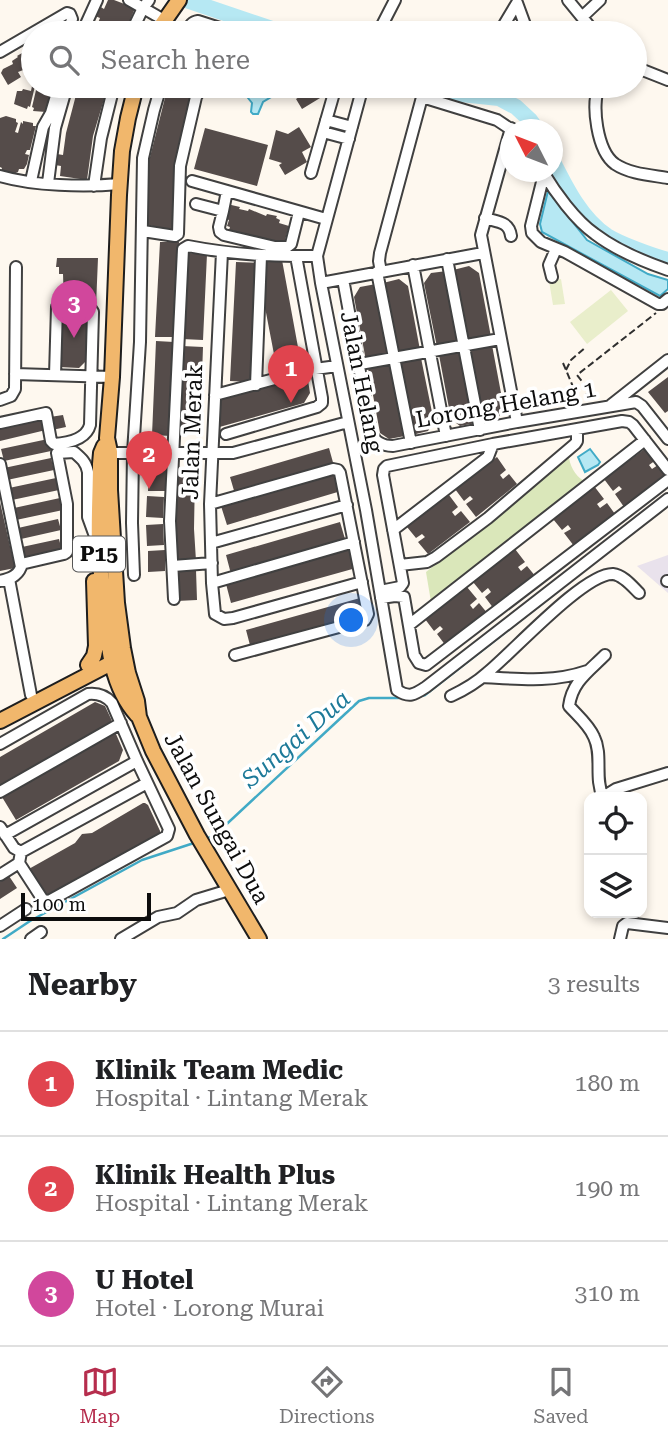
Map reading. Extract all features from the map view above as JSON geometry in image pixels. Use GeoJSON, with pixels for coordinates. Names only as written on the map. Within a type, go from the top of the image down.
{"type":"FeatureCollection","features":[{"type":"Feature","properties":{"kind":"main road"},"geometry":{"type":"LineString","coordinates":[[164,21],[176,3]]}},
{"type":"Feature","properties":{"kind":"main road","name":"Jalan Sungai Dua"},"geometry":{"type":"LineString","coordinates":[[133,98],[122,151],[119,190],[112,377],[99,544],[124,696],[139,718]]}},
{"type":"Feature","properties":{"kind":"main road","name":"Jalan Sungai Dua"},"geometry":{"type":"LineString","coordinates":[[106,448],[117,655],[128,673],[139,718],[153,751],[197,835],[259,939]]}},
{"type":"Feature","properties":{"kind":"main road"},"geometry":{"type":"LineString","coordinates":[[0,710],[86,671],[96,646],[94,575],[100,562]]}},
{"type":"Feature","properties":{"kind":"main road"},"geometry":{"type":"LineString","coordinates":[[0,721],[117,655]]}},
{"type":"Feature","properties":{"kind":"main road"},"geometry":{"type":"LineString","coordinates":[[86,671],[104,680],[124,696]]}},
{"type":"Feature","properties":{"kind":"street"},"geometry":{"type":"LineString","coordinates":[[87,21],[97,0]]}},
{"type":"Feature","properties":{"kind":"street"},"geometry":{"type":"LineString","coordinates":[[129,0],[146,4],[156,21]]}},
{"type":"Feature","properties":{"kind":"street"},"geometry":{"type":"LineString","coordinates":[[385,21],[395,0]]}},
{"type":"Feature","properties":{"kind":"street"},"geometry":{"type":"LineString","coordinates":[[568,0],[585,21]]}},
{"type":"Feature","properties":{"kind":"street"},"geometry":{"type":"LineString","coordinates":[[582,17],[600,0]]}},
{"type":"Feature","properties":{"kind":"street"},"geometry":{"type":"LineString","coordinates":[[506,21],[516,2]]}},
{"type":"Feature","properties":{"kind":"street"},"geometry":{"type":"LineString","coordinates":[[516,2],[523,21]]}},
{"type":"Feature","properties":{"kind":"street"},"geometry":{"type":"LineString","coordinates":[[137,21],[146,4]]}},
{"type":"Feature","properties":{"kind":"street"},"geometry":{"type":"LineString","coordinates":[[53,21],[67,13],[70,14],[71,21]]}},
{"type":"Feature","properties":{"kind":"street"},"geometry":{"type":"LineString","coordinates":[[0,52],[21,40]]}},
{"type":"Feature","properties":{"kind":"street"},"geometry":{"type":"LineString","coordinates":[[647,71],[667,77]]}},
{"type":"Feature","properties":{"kind":"street"},"geometry":{"type":"LineString","coordinates":[[31,181],[43,127],[55,98]]}},
{"type":"Feature","properties":{"kind":"street"},"geometry":{"type":"LineString","coordinates":[[48,183],[55,128],[64,98]]}},
{"type":"Feature","properties":{"kind":"street"},"geometry":{"type":"LineString","coordinates":[[94,186],[101,138],[111,98]]}},
{"type":"Feature","properties":{"kind":"street"},"geometry":{"type":"LineString","coordinates":[[134,575],[132,453],[140,342],[144,152],[158,98]]}},
{"type":"Feature","properties":{"kind":"street"},"geometry":{"type":"LineString","coordinates":[[143,231],[175,236],[177,234],[180,166],[196,98]]}},
{"type":"Feature","properties":{"kind":"street"},"geometry":{"type":"LineString","coordinates":[[311,173],[333,98]]}},
{"type":"Feature","properties":{"kind":"street","name":"Jalan Helang"},"geometry":{"type":"LineString","coordinates":[[360,98],[317,256],[397,690],[411,695],[425,687],[591,568]]}},
{"type":"Feature","properties":{"kind":"street"},"geometry":{"type":"LineString","coordinates":[[411,443],[379,261],[422,98]]}},
{"type":"Feature","properties":{"kind":"street"},"geometry":{"type":"LineString","coordinates":[[442,98],[500,122]]}},
{"type":"Feature","properties":{"kind":"street"},"geometry":{"type":"LineString","coordinates":[[596,98],[597,124],[602,146],[612,162],[628,171],[668,178]]}},
{"type":"Feature","properties":{"kind":"street"},"geometry":{"type":"LineString","coordinates":[[326,120],[350,133]]}},
{"type":"Feature","properties":{"kind":"street"},"geometry":{"type":"LineString","coordinates":[[323,132],[350,133]]}},
{"type":"Feature","properties":{"kind":"street"},"geometry":{"type":"LineString","coordinates":[[34,167],[50,169]]}},
{"type":"Feature","properties":{"kind":"street"},"geometry":{"type":"LineString","coordinates":[[500,167],[481,235],[517,422]]}},
{"type":"Feature","properties":{"kind":"street"},"geometry":{"type":"LineString","coordinates":[[0,176],[19,181],[94,186],[143,195]]}},
{"type":"Feature","properties":{"kind":"street"},"geometry":{"type":"LineString","coordinates":[[192,181],[326,219]]}},
{"type":"Feature","properties":{"kind":"street"},"geometry":{"type":"LineString","coordinates":[[541,182],[532,220],[532,233],[541,242],[565,252],[658,304],[665,302]]}},
{"type":"Feature","properties":{"kind":"street"},"geometry":{"type":"LineString","coordinates":[[550,182],[576,216],[595,235],[637,259],[668,270]]}},
{"type":"Feature","properties":{"kind":"street"},"geometry":{"type":"LineString","coordinates":[[227,191],[219,227],[224,235],[275,247],[290,246],[299,212]]}},
{"type":"Feature","properties":{"kind":"street"},"geometry":{"type":"LineString","coordinates":[[196,204],[223,211]]}},
{"type":"Feature","properties":{"kind":"street"},"geometry":{"type":"LineString","coordinates":[[485,218],[507,225],[511,236]]}},
{"type":"Feature","properties":{"kind":"street"},"geometry":{"type":"LineString","coordinates":[[174,599],[170,521],[183,249],[188,246],[261,256],[317,256]]}},
{"type":"Feature","properties":{"kind":"street"},"geometry":{"type":"LineString","coordinates":[[552,277],[549,265],[556,249]]}},
{"type":"Feature","properties":{"kind":"street","name":"Jalan Merak"},"geometry":{"type":"LineString","coordinates":[[222,252],[210,504],[215,614],[224,619],[233,618],[362,582]]}},
{"type":"Feature","properties":{"kind":"street"},"geometry":{"type":"LineString","coordinates":[[321,283],[483,253]]}},
{"type":"Feature","properties":{"kind":"street"},"geometry":{"type":"LineString","coordinates":[[256,385],[261,256]]}},
{"type":"Feature","properties":{"kind":"street"},"geometry":{"type":"LineString","coordinates":[[226,434],[320,405],[322,397],[296,256]]}},
{"type":"Feature","properties":{"kind":"street"},"geometry":{"type":"LineString","coordinates":[[447,259],[480,430]]}},
{"type":"Feature","properties":{"kind":"street"},"geometry":{"type":"LineString","coordinates":[[413,265],[446,436]]}},
{"type":"Feature","properties":{"kind":"street"},"geometry":{"type":"LineString","coordinates":[[0,400],[11,396],[15,389],[16,267]]}},
{"type":"Feature","properties":{"kind":"street","name":"Lorong Helang 1"},"geometry":{"type":"LineString","coordinates":[[343,279],[373,436],[380,444],[393,446],[636,402],[666,431]]}},
{"type":"Feature","properties":{"kind":"street"},"geometry":{"type":"LineString","coordinates":[[0,423],[46,413],[51,441],[57,444],[81,438],[86,434],[90,425],[93,310],[57,307],[55,375]]}},
{"type":"Feature","properties":{"kind":"street"},"geometry":{"type":"LineString","coordinates":[[360,364],[500,339]]}},
{"type":"Feature","properties":{"kind":"street"},"geometry":{"type":"LineString","coordinates":[[608,407],[668,360]]}},
{"type":"Feature","properties":{"kind":"street"},"geometry":{"type":"LineString","coordinates":[[215,396],[316,369],[337,366]]}},
{"type":"Feature","properties":{"kind":"street"},"geometry":{"type":"LineString","coordinates":[[15,374],[112,377]]}},
{"type":"Feature","properties":{"kind":"street"},"geometry":{"type":"LineString","coordinates":[[90,407],[109,408]]}},
{"type":"Feature","properties":{"kind":"street"},"geometry":{"type":"LineString","coordinates":[[380,594],[402,586],[383,475],[387,466],[622,421],[629,422],[668,470]]}},
{"type":"Feature","properties":{"kind":"street"},"geometry":{"type":"LineString","coordinates":[[106,448],[132,453],[233,453],[348,422]]}},
{"type":"Feature","properties":{"kind":"street"},"geometry":{"type":"LineString","coordinates":[[250,428],[256,447]]}},
{"type":"Feature","properties":{"kind":"street"},"geometry":{"type":"LineString","coordinates":[[400,565],[431,560],[488,518],[575,444],[578,441],[577,429]]}},
{"type":"Feature","properties":{"kind":"street"},"geometry":{"type":"LineString","coordinates":[[409,625],[645,440]]}},
{"type":"Feature","properties":{"kind":"street"},"geometry":{"type":"LineString","coordinates":[[393,530],[488,457],[493,444]]}},
{"type":"Feature","properties":{"kind":"street"},"geometry":{"type":"LineString","coordinates":[[21,564],[67,552],[67,504],[57,453],[74,452],[87,464],[88,517],[99,544]]}},
{"type":"Feature","properties":{"kind":"street"},"geometry":{"type":"LineString","coordinates":[[0,464],[21,564],[16,576],[6,577],[31,695]]}},
{"type":"Feature","properties":{"kind":"street"},"geometry":{"type":"LineString","coordinates":[[210,504],[333,469],[338,470],[368,614],[365,620],[235,655]]}},
{"type":"Feature","properties":{"kind":"street"},"geometry":{"type":"LineString","coordinates":[[380,594],[404,597],[416,660],[422,665],[429,664],[668,480]]}},
{"type":"Feature","properties":{"kind":"street"},"geometry":{"type":"LineString","coordinates":[[451,696],[483,677],[568,599],[591,568],[668,499]]}},
{"type":"Feature","properties":{"kind":"street"},"geometry":{"type":"LineString","coordinates":[[211,543],[347,505]]}},
{"type":"Feature","properties":{"kind":"street"},"geometry":{"type":"LineString","coordinates":[[212,583],[354,542]]}},
{"type":"Feature","properties":{"kind":"street"},"geometry":{"type":"LineString","coordinates":[[173,566],[212,563]]}},
{"type":"Feature","properties":{"kind":"street"},"geometry":{"type":"LineString","coordinates":[[591,568],[624,579],[639,593]]}},
{"type":"Feature","properties":{"kind":"street"},"geometry":{"type":"LineString","coordinates":[[605,655],[578,682],[571,694],[569,706],[595,738],[603,797],[616,789],[668,773]]}},
{"type":"Feature","properties":{"kind":"street"},"geometry":{"type":"LineString","coordinates":[[483,677],[562,678],[591,669]]}},
{"type":"Feature","properties":{"kind":"street"},"geometry":{"type":"LineString","coordinates":[[0,744],[88,694],[94,693],[108,698],[169,829],[167,836],[49,901],[43,900],[3,831],[137,761]]}},
{"type":"Feature","properties":{"kind":"street"},"geometry":{"type":"LineString","coordinates":[[0,792],[121,723]]}},
{"type":"Feature","properties":{"kind":"street"},"geometry":{"type":"LineString","coordinates":[[0,875],[20,857],[147,783]]}},
{"type":"Feature","properties":{"kind":"street"},"geometry":{"type":"LineString","coordinates":[[121,939],[158,917],[177,913],[196,901],[229,890]]}},
{"type":"Feature","properties":{"kind":"street"},"geometry":{"type":"LineString","coordinates":[[0,926],[26,909]]}},
{"type":"Feature","properties":{"kind":"street"},"geometry":{"type":"LineString","coordinates":[[621,939],[624,924],[668,928]]}},
{"type":"Feature","properties":{"kind":"street"},"geometry":{"type":"LineString","coordinates":[[31,939],[41,932]]}},
{"type":"Feature","properties":{"kind":"path"},"geometry":{"type":"LineString","coordinates":[[590,410],[585,385],[577,375],[660,310],[665,302]]}},
{"type":"Feature","properties":{"kind":"path"},"geometry":{"type":"LineString","coordinates":[[566,371],[571,360],[586,347]]}},
{"type":"Feature","properties":{"kind":"path"},"geometry":{"type":"LineString","coordinates":[[563,363],[574,389],[575,400]]}},
{"type":"Feature","properties":{"kind":"shaded area"},"geometry":{"type":"Polygon","coordinates":[[[668,555],[668,593],[637,566],[668,555]]]}},
{"type":"Feature","properties":{"kind":"green space"},"geometry":{"type":"Polygon","coordinates":[[[561,279],[565,304],[553,305],[549,281],[561,279]]]}},
{"type":"Feature","properties":{"kind":"green space"},"geometry":{"type":"Polygon","coordinates":[[[611,290],[628,311],[587,344],[570,322],[611,290]]]}},
{"type":"Feature","properties":{"kind":"green space"},"geometry":{"type":"Polygon","coordinates":[[[569,456],[573,470],[583,480],[431,602],[426,572],[569,456]]]}},
{"type":"Feature","properties":{"kind":"water"},"geometry":{"type":"Polygon","coordinates":[[[248,98],[269,98],[263,102],[258,114],[251,112],[252,103],[248,98]]]}},
{"type":"Feature","properties":{"kind":"water"},"geometry":{"type":"Polygon","coordinates":[[[548,191],[587,240],[648,274],[668,280],[668,289],[660,296],[542,232],[540,224],[548,191]]]}},
{"type":"Feature","properties":{"kind":"water"},"geometry":{"type":"Polygon","coordinates":[[[590,449],[600,462],[585,472],[578,457],[590,449]]]}},
{"type":"Feature","properties":{"kind":"building"},"geometry":{"type":"Polygon","coordinates":[[[108,0],[135,8],[130,21],[99,21],[100,18],[95,16],[99,6],[104,9],[108,0]]]}},
{"type":"Feature","properties":{"kind":"building"},"geometry":{"type":"Polygon","coordinates":[[[21,54],[21,71],[18,72],[21,77],[8,85],[1,73],[13,64],[12,61],[21,54]]]}},
{"type":"Feature","properties":{"kind":"building"},"geometry":{"type":"Polygon","coordinates":[[[17,91],[21,91],[21,98],[32,98],[30,107],[27,109],[14,104],[17,91]]]}},
{"type":"Feature","properties":{"kind":"building"},"geometry":{"type":"Polygon","coordinates":[[[34,98],[49,98],[46,112],[33,111],[34,98]]]}},
{"type":"Feature","properties":{"kind":"building"},"geometry":{"type":"Polygon","coordinates":[[[75,98],[104,98],[93,136],[87,180],[60,176],[61,166],[55,165],[57,154],[63,155],[75,98]]]}},
{"type":"Feature","properties":{"kind":"building"},"geometry":{"type":"Polygon","coordinates":[[[165,98],[192,98],[174,168],[172,230],[148,225],[149,161],[165,98]]]}},
{"type":"Feature","properties":{"kind":"building"},"geometry":{"type":"Polygon","coordinates":[[[298,98],[320,98],[302,109],[298,98]]]}},
{"type":"Feature","properties":{"kind":"building"},"geometry":{"type":"Polygon","coordinates":[[[6,116],[16,119],[18,123],[15,132],[18,133],[23,121],[36,126],[30,150],[25,154],[29,155],[27,164],[24,169],[13,174],[1,172],[0,167],[0,118],[6,116]]]}},
{"type":"Feature","properties":{"kind":"building"},"geometry":{"type":"Polygon","coordinates":[[[299,127],[311,147],[302,152],[307,162],[285,175],[279,165],[282,163],[269,159],[276,130],[288,134],[299,127]]]}},
{"type":"Feature","properties":{"kind":"building"},"geometry":{"type":"Polygon","coordinates":[[[205,128],[268,145],[257,186],[194,169],[205,128]]]}},
{"type":"Feature","properties":{"kind":"building"},"geometry":{"type":"Polygon","coordinates":[[[227,204],[266,216],[277,216],[279,223],[289,226],[284,244],[233,233],[227,226],[229,220],[223,218],[227,204]]]}},
{"type":"Feature","properties":{"kind":"building"},"geometry":{"type":"Polygon","coordinates":[[[160,242],[179,242],[174,337],[155,337],[160,242]]]}},
{"type":"Feature","properties":{"kind":"building"},"geometry":{"type":"Polygon","coordinates":[[[186,253],[207,254],[203,340],[182,339],[186,253]]]}},
{"type":"Feature","properties":{"kind":"building"},"geometry":{"type":"Polygon","coordinates":[[[57,258],[98,258],[96,306],[64,305],[63,274],[59,274],[59,267],[56,267],[57,258]]]}},
{"type":"Feature","properties":{"kind":"building"},"geometry":{"type":"Polygon","coordinates":[[[266,260],[282,260],[302,369],[278,375],[263,297],[266,260]]]}},
{"type":"Feature","properties":{"kind":"building"},"geometry":{"type":"Polygon","coordinates":[[[236,262],[259,263],[250,382],[230,381],[236,262]]]}},
{"type":"Feature","properties":{"kind":"building"},"geometry":{"type":"Polygon","coordinates":[[[469,266],[479,273],[491,337],[472,341],[468,338],[453,270],[469,266]]]}},
{"type":"Feature","properties":{"kind":"building"},"geometry":{"type":"Polygon","coordinates":[[[447,271],[459,340],[456,344],[437,347],[424,283],[431,273],[447,271]]]}},
{"type":"Feature","properties":{"kind":"building"},"geometry":{"type":"Polygon","coordinates":[[[399,279],[408,286],[420,350],[401,354],[397,351],[383,283],[399,279]]]}},
{"type":"Feature","properties":{"kind":"building"},"geometry":{"type":"Polygon","coordinates":[[[376,284],[388,353],[385,357],[366,361],[354,297],[360,287],[376,284]]]}},
{"type":"Feature","properties":{"kind":"building"},"geometry":{"type":"Polygon","coordinates":[[[64,312],[88,313],[86,361],[79,368],[59,367],[61,315],[64,312]]]}},
{"type":"Feature","properties":{"kind":"building"},"geometry":{"type":"Polygon","coordinates":[[[156,341],[174,342],[171,436],[152,435],[156,341]]]}},
{"type":"Feature","properties":{"kind":"building"},"geometry":{"type":"Polygon","coordinates":[[[492,345],[504,409],[498,418],[483,422],[470,353],[472,349],[492,345]]]}},
{"type":"Feature","properties":{"kind":"building"},"geometry":{"type":"Polygon","coordinates":[[[182,346],[203,347],[200,433],[178,432],[182,346]]]}},
{"type":"Feature","properties":{"kind":"building"},"geometry":{"type":"Polygon","coordinates":[[[458,351],[462,354],[476,423],[460,426],[451,419],[439,355],[458,351]]]}},
{"type":"Feature","properties":{"kind":"building"},"geometry":{"type":"Polygon","coordinates":[[[421,358],[434,422],[428,431],[412,435],[399,366],[402,362],[421,358]]]}},
{"type":"Feature","properties":{"kind":"building"},"geometry":{"type":"Polygon","coordinates":[[[387,364],[391,367],[405,436],[389,439],[380,433],[368,368],[387,364]]]}},
{"type":"Feature","properties":{"kind":"building"},"geometry":{"type":"Polygon","coordinates":[[[307,374],[310,393],[304,403],[216,428],[218,400],[307,374]]]}},
{"type":"Feature","properties":{"kind":"building"},"geometry":{"type":"Polygon","coordinates":[[[668,377],[668,411],[665,413],[648,392],[668,377]]]}},
{"type":"Feature","properties":{"kind":"building"},"geometry":{"type":"Polygon","coordinates":[[[63,415],[66,427],[52,430],[50,417],[63,415]]]}},
{"type":"Feature","properties":{"kind":"building"},"geometry":{"type":"Polygon","coordinates":[[[44,418],[46,430],[0,441],[0,428],[44,418]]]}},
{"type":"Feature","properties":{"kind":"building"},"geometry":{"type":"Polygon","coordinates":[[[48,439],[51,451],[4,461],[1,449],[48,439]]]}},
{"type":"Feature","properties":{"kind":"building"},"geometry":{"type":"Polygon","coordinates":[[[329,448],[334,466],[235,494],[230,477],[329,448]]]}},
{"type":"Feature","properties":{"kind":"building"},"geometry":{"type":"Polygon","coordinates":[[[646,448],[656,460],[649,465],[652,469],[658,465],[667,475],[624,507],[615,494],[622,489],[619,486],[613,491],[604,479],[646,448]]]}},
{"type":"Feature","properties":{"kind":"building"},"geometry":{"type":"Polygon","coordinates":[[[497,457],[506,470],[500,475],[503,479],[509,474],[517,484],[476,517],[466,504],[473,499],[470,496],[464,501],[455,489],[497,457]]]}},
{"type":"Feature","properties":{"kind":"building"},"geometry":{"type":"Polygon","coordinates":[[[51,458],[54,470],[7,480],[4,468],[51,458]]]}},
{"type":"Feature","properties":{"kind":"building"},"geometry":{"type":"Polygon","coordinates":[[[149,470],[166,470],[165,491],[148,491],[149,470]]]}},
{"type":"Feature","properties":{"kind":"building"},"geometry":{"type":"Polygon","coordinates":[[[176,474],[195,474],[196,561],[175,560],[176,474]]]}},
{"type":"Feature","properties":{"kind":"building"},"geometry":{"type":"Polygon","coordinates":[[[334,474],[338,476],[341,491],[227,525],[221,506],[334,474]]]}},
{"type":"Feature","properties":{"kind":"building"},"geometry":{"type":"Polygon","coordinates":[[[56,478],[59,490],[12,500],[9,488],[56,478]]]}},
{"type":"Feature","properties":{"kind":"building"},"geometry":{"type":"Polygon","coordinates":[[[594,486],[604,499],[597,504],[600,508],[607,503],[615,514],[574,546],[564,533],[571,529],[568,525],[562,530],[553,519],[594,486]]]}},
{"type":"Feature","properties":{"kind":"building"},"geometry":{"type":"Polygon","coordinates":[[[449,495],[458,507],[452,512],[455,516],[461,511],[470,522],[428,554],[418,542],[425,537],[422,534],[416,538],[407,527],[449,495]]]}},
{"type":"Feature","properties":{"kind":"building"},"geometry":{"type":"Polygon","coordinates":[[[147,496],[164,497],[163,518],[146,517],[147,496]]]}},
{"type":"Feature","properties":{"kind":"building"},"geometry":{"type":"Polygon","coordinates":[[[60,498],[63,510],[16,520],[14,508],[60,498]]]}},
{"type":"Feature","properties":{"kind":"building"},"geometry":{"type":"Polygon","coordinates":[[[0,502],[15,568],[0,571],[0,502]]]}},
{"type":"Feature","properties":{"kind":"building"},"geometry":{"type":"Polygon","coordinates":[[[58,519],[61,530],[21,539],[18,528],[58,519]]]}},
{"type":"Feature","properties":{"kind":"building"},"geometry":{"type":"Polygon","coordinates":[[[340,522],[345,539],[343,541],[231,574],[226,555],[340,522]]]}},
{"type":"Feature","properties":{"kind":"building"},"geometry":{"type":"Polygon","coordinates":[[[163,524],[164,545],[147,546],[146,525],[163,524]]]}},
{"type":"Feature","properties":{"kind":"building"},"geometry":{"type":"Polygon","coordinates":[[[59,539],[62,551],[25,559],[22,547],[59,539]]]}},
{"type":"Feature","properties":{"kind":"building"},"geometry":{"type":"Polygon","coordinates":[[[348,549],[356,568],[231,603],[226,584],[348,549]]]}},
{"type":"Feature","properties":{"kind":"building"},"geometry":{"type":"Polygon","coordinates":[[[515,549],[525,562],[518,567],[521,571],[527,566],[536,577],[494,609],[485,597],[491,592],[488,588],[482,593],[473,582],[515,549]]]}},
{"type":"Feature","properties":{"kind":"building"},"geometry":{"type":"Polygon","coordinates":[[[165,550],[165,571],[148,572],[148,551],[165,550]]]}},
{"type":"Feature","properties":{"kind":"building"},"geometry":{"type":"Polygon","coordinates":[[[196,570],[197,600],[177,601],[175,571],[196,570]]]}},
{"type":"Feature","properties":{"kind":"building"},"geometry":{"type":"Polygon","coordinates":[[[467,587],[477,599],[470,605],[473,609],[479,603],[488,614],[446,646],[437,634],[443,629],[440,626],[434,631],[425,619],[467,587]]]}},
{"type":"Feature","properties":{"kind":"building"},"geometry":{"type":"Polygon","coordinates":[[[360,598],[364,613],[361,618],[251,649],[246,630],[360,598]]]}},
{"type":"Feature","properties":{"kind":"building"},"geometry":{"type":"Polygon","coordinates":[[[95,702],[105,706],[112,721],[110,727],[0,789],[0,757],[95,702]]]}},
{"type":"Feature","properties":{"kind":"building"},"geometry":{"type":"Polygon","coordinates":[[[113,733],[123,750],[119,761],[16,820],[2,797],[113,733]]]}},
{"type":"Feature","properties":{"kind":"building"},"geometry":{"type":"Polygon","coordinates":[[[143,803],[148,805],[160,835],[46,898],[27,870],[75,843],[82,834],[92,833],[143,803]]]}},
{"type":"Feature","properties":{"kind":"building"},"geometry":{"type":"Polygon","coordinates":[[[9,876],[17,888],[0,899],[0,882],[9,876]]]}},
{"type":"Feature","properties":{"kind":"waterway"},"geometry":{"type":"LineString","coordinates":[[186,0],[248,21]]}},
{"type":"Feature","properties":{"kind":"waterway"},"geometry":{"type":"LineString","coordinates":[[499,98],[516,107],[529,119]]}},
{"type":"Feature","properties":{"kind":"waterway"},"geometry":{"type":"LineString","coordinates":[[563,182],[589,221],[607,236],[668,260]]}},
{"type":"Feature","properties":{"kind":"waterway","name":"Sungai Dua"},"geometry":{"type":"LineString","coordinates":[[418,697],[425,695],[557,592]]}},
{"type":"Feature","properties":{"kind":"waterway","name":"Sungai Dua"},"geometry":{"type":"LineString","coordinates":[[206,839],[216,834],[359,701],[369,698],[405,698]]}},
{"type":"Feature","properties":{"kind":"waterway","name":"Sungai Dua"},"geometry":{"type":"LineString","coordinates":[[3,939],[30,921],[142,860],[197,842]]}},
{"type":"Feature","properties":{"kind":"place","name":"U Hotel"},"geometry":{"type":"Point","coordinates":[74,338]}},
{"type":"Feature","properties":{"kind":"place","name":"Klinik Team Medic"},"geometry":{"type":"Point","coordinates":[291,403]}},
{"type":"Feature","properties":{"kind":"place","name":"Klinik Health Plus"},"geometry":{"type":"Point","coordinates":[149,489]}}]}
